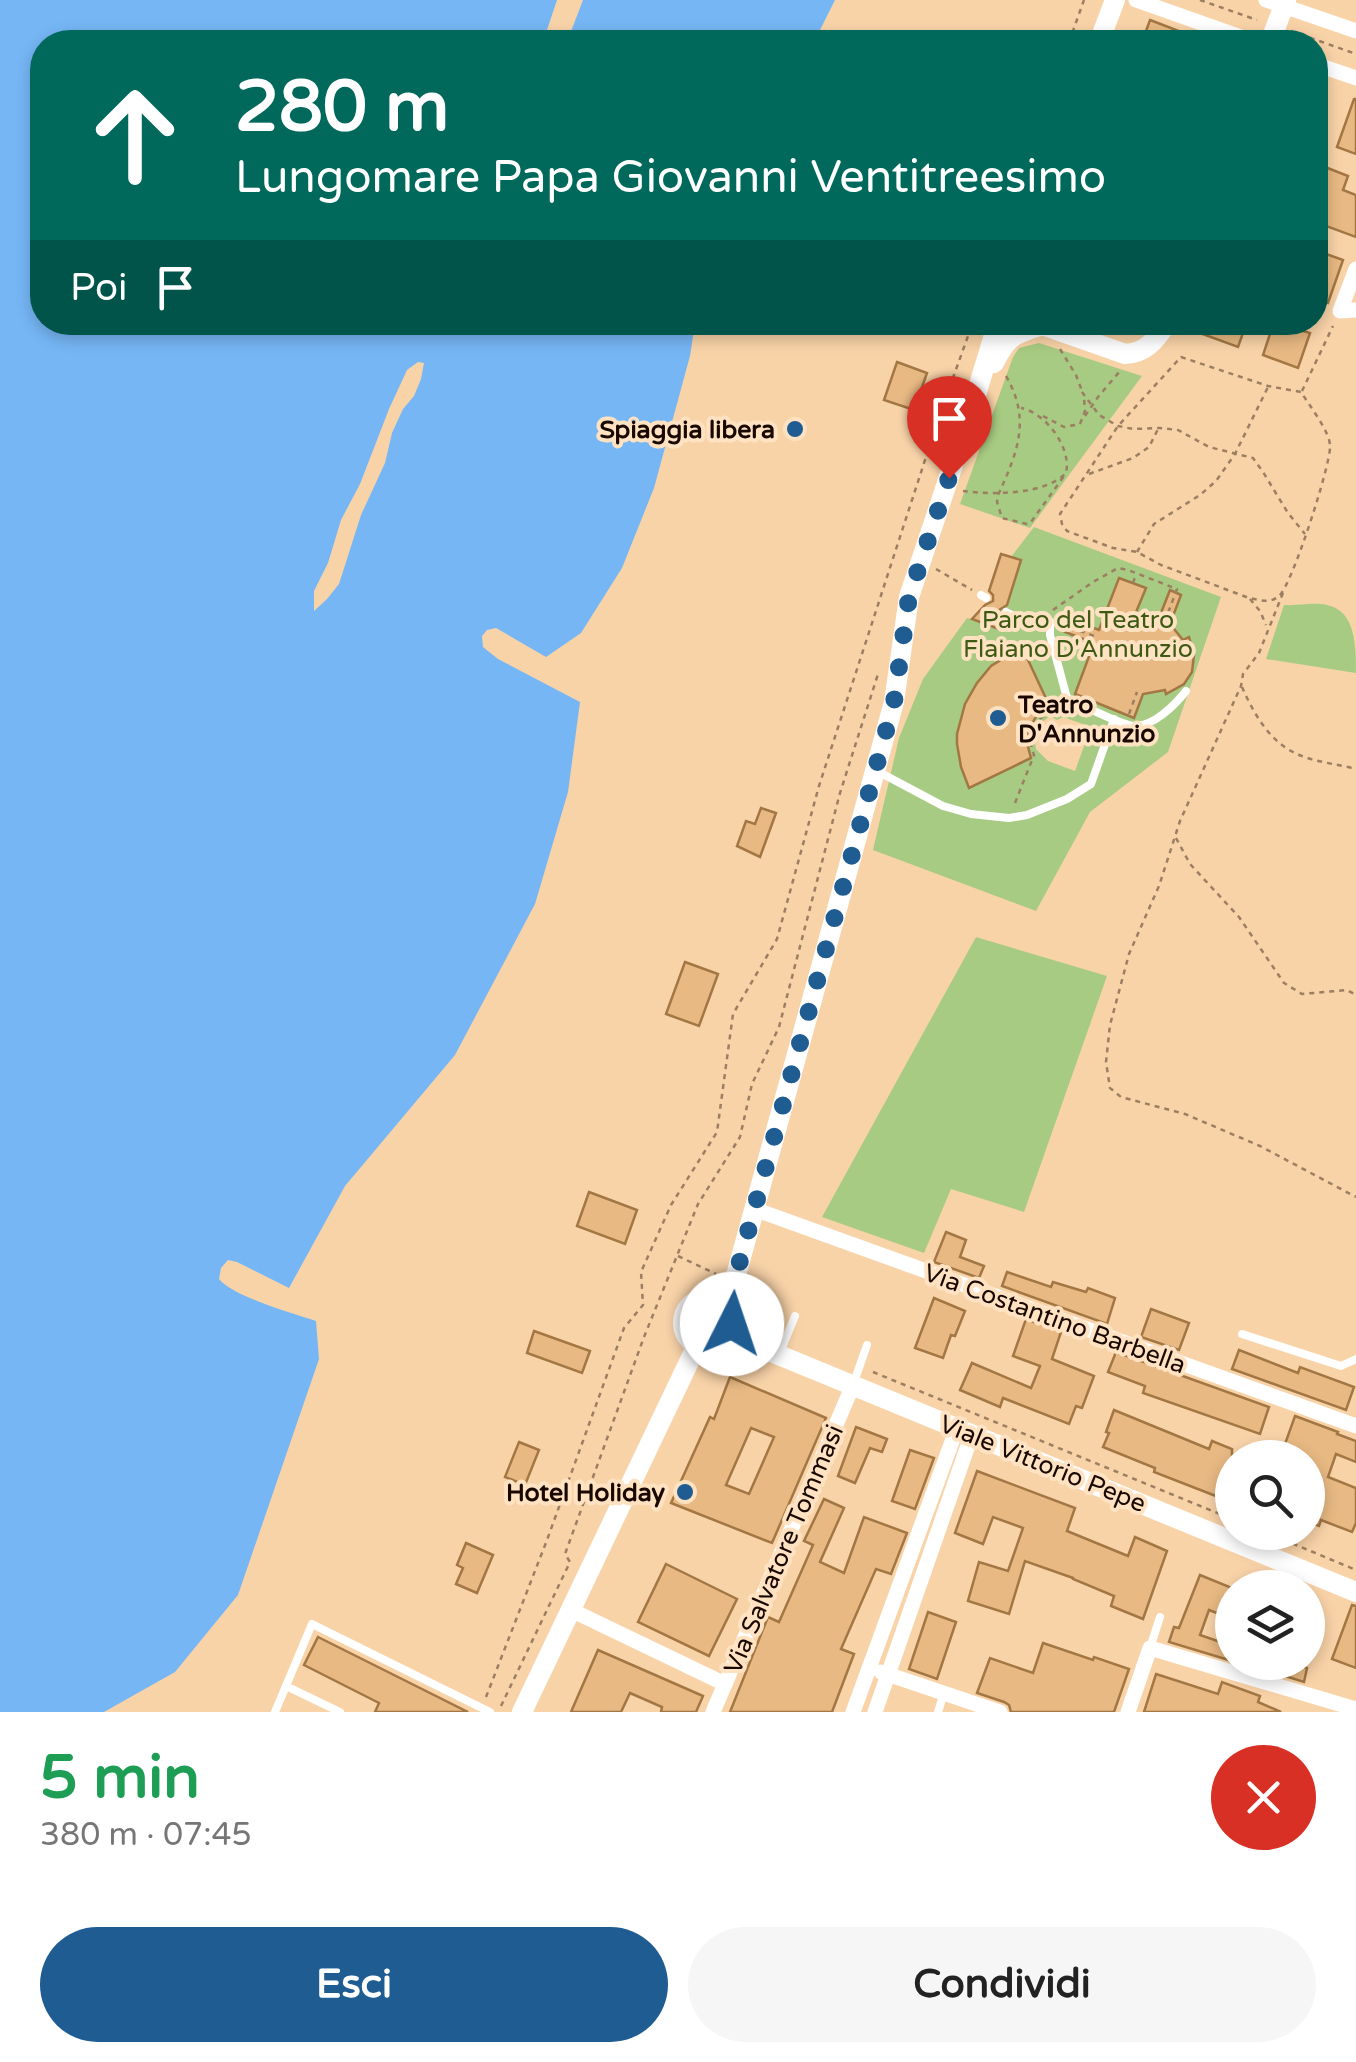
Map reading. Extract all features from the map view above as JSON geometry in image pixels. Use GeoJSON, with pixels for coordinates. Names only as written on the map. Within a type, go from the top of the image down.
{"type":"FeatureCollection","features":[{"type":"Feature","properties":{"kind":"street"},"geometry":{"type":"LineString","coordinates":[[1104,30],[1115,0]]}},
{"type":"Feature","properties":{"kind":"street"},"geometry":{"type":"LineString","coordinates":[[1136,0],[1221,30]]}},
{"type":"Feature","properties":{"kind":"street"},"geometry":{"type":"LineString","coordinates":[[1273,30],[1278,2],[1356,32]]}},
{"type":"Feature","properties":{"kind":"street"},"geometry":{"type":"LineString","coordinates":[[1328,68],[1356,78]]}},
{"type":"Feature","properties":{"kind":"street"},"geometry":{"type":"LineString","coordinates":[[1348,311],[1356,269]]}},
{"type":"Feature","properties":{"kind":"street"},"geometry":{"type":"LineString","coordinates":[[727,1308],[894,702],[909,597],[994,335]]}},
{"type":"Feature","properties":{"kind":"street"},"geometry":{"type":"LineString","coordinates":[[972,408],[1002,347],[1014,335]]}},
{"type":"Feature","properties":{"kind":"street"},"geometry":{"type":"LineString","coordinates":[[1069,335],[1125,354],[1138,353],[1157,335]]}},
{"type":"Feature","properties":{"kind":"street","name":"Via Costantino Barbella"},"geometry":{"type":"LineString","coordinates":[[754,1209],[1356,1426]]}},
{"type":"Feature","properties":{"kind":"street"},"geometry":{"type":"LineString","coordinates":[[709,1298],[721,1302],[732,1324],[730,1334],[716,1347],[697,1345],[687,1337],[683,1326],[685,1313],[696,1301],[709,1298]]}},
{"type":"Feature","properties":{"kind":"street","name":"Viale Vittorio Pepe"},"geometry":{"type":"LineString","coordinates":[[730,1334],[783,1346],[856,1376],[964,1431],[1356,1592]]}},
{"type":"Feature","properties":{"kind":"street"},"geometry":{"type":"LineString","coordinates":[[522,1712],[697,1345]]}},
{"type":"Feature","properties":{"kind":"street","name":"Via Salvatore Tommasi"},"geometry":{"type":"LineString","coordinates":[[714,1712],[856,1376]]}},
{"type":"Feature","properties":{"kind":"street"},"geometry":{"type":"LineString","coordinates":[[854,1712],[964,1431]]}},
{"type":"Feature","properties":{"kind":"street"},"geometry":{"type":"LineString","coordinates":[[875,1712],[964,1431]]}},
{"type":"Feature","properties":{"kind":"street"},"geometry":{"type":"LineString","coordinates":[[570,1610],[725,1684]]}},
{"type":"Feature","properties":{"kind":"street"},"geometry":{"type":"LineString","coordinates":[[1128,1712],[1150,1648],[1356,1709]]}},
{"type":"Feature","properties":{"kind":"street"},"geometry":{"type":"LineString","coordinates":[[869,1668],[1000,1712]]}},
{"type":"Feature","properties":{"kind":"lane"},"geometry":{"type":"LineString","coordinates":[[1006,612],[1044,617],[1050,622],[1067,698],[1114,719],[1134,726],[1145,724],[1186,691]]}},
{"type":"Feature","properties":{"kind":"lane"},"geometry":{"type":"LineString","coordinates":[[875,770],[942,806],[971,814],[1009,818],[1027,815],[1067,799],[1091,784],[1114,719]]}},
{"type":"Feature","properties":{"kind":"lane"},"geometry":{"type":"LineString","coordinates":[[783,1346],[795,1316]]}},
{"type":"Feature","properties":{"kind":"lane"},"geometry":{"type":"LineString","coordinates":[[1242,1334],[1341,1366],[1356,1359]]}},
{"type":"Feature","properties":{"kind":"lane"},"geometry":{"type":"LineString","coordinates":[[856,1376],[868,1345]]}},
{"type":"Feature","properties":{"kind":"lane"},"geometry":{"type":"LineString","coordinates":[[1150,1648],[1160,1618]]}},
{"type":"Feature","properties":{"kind":"lane"},"geometry":{"type":"LineString","coordinates":[[275,1712],[312,1624],[486,1710]]}},
{"type":"Feature","properties":{"kind":"lane"},"geometry":{"type":"LineString","coordinates":[[286,1686],[340,1712]]}},
{"type":"Feature","properties":{"kind":"lane"},"geometry":{"type":"LineString","coordinates":[[938,1712],[944,1694]]}},
{"type":"Feature","properties":{"kind":"path"},"geometry":{"type":"LineString","coordinates":[[1074,30],[1084,0]]}},
{"type":"Feature","properties":{"kind":"path"},"geometry":{"type":"LineString","coordinates":[[1200,0],[1271,30]]}},
{"type":"Feature","properties":{"kind":"path"},"geometry":{"type":"LineString","coordinates":[[1328,46],[1356,54]]}},
{"type":"Feature","properties":{"kind":"path"},"geometry":{"type":"LineString","coordinates":[[1301,392],[1348,311]]}},
{"type":"Feature","properties":{"kind":"path"},"geometry":{"type":"LineString","coordinates":[[486,1710],[624,1328],[642,1305],[642,1272],[671,1204],[717,1132],[732,1014],[777,939],[819,786],[967,335]]}},
{"type":"Feature","properties":{"kind":"path"},"geometry":{"type":"LineString","coordinates":[[1059,348],[1076,375],[1086,406],[1084,417]]}},
{"type":"Feature","properties":{"kind":"path"},"geometry":{"type":"LineString","coordinates":[[1283,593],[1272,600],[1249,598],[1160,565],[1137,552],[1113,548],[1067,531],[1062,524],[1060,514],[1118,426],[1182,357],[1268,386],[1301,392],[1331,442],[1327,470],[1306,535],[1283,593],[1258,653],[1243,674],[1242,686],[1175,836],[1129,954],[1110,1025],[1106,1062],[1110,1088],[1120,1098],[1185,1114],[1260,1146],[1356,1197]]}},
{"type":"Feature","properties":{"kind":"path"},"geometry":{"type":"LineString","coordinates":[[1020,408],[1064,427],[1080,424],[1122,368]]}},
{"type":"Feature","properties":{"kind":"path"},"geometry":{"type":"LineString","coordinates":[[1005,375],[1020,408],[1020,433],[997,502],[1002,518],[1023,524],[1030,522],[1068,469],[1068,458],[1038,413]]}},
{"type":"Feature","properties":{"kind":"path"},"geometry":{"type":"LineString","coordinates":[[1137,552],[1154,524],[1216,481],[1235,454],[1268,386]]}},
{"type":"Feature","properties":{"kind":"path"},"geometry":{"type":"LineString","coordinates":[[1082,392],[1099,415],[1118,426],[1178,430],[1209,446],[1253,458],[1306,535]]}},
{"type":"Feature","properties":{"kind":"path"},"geometry":{"type":"LineString","coordinates":[[1088,474],[1133,458],[1149,447],[1159,428]]}},
{"type":"Feature","properties":{"kind":"path"},"geometry":{"type":"LineString","coordinates":[[963,491],[1040,489],[1064,476]]}},
{"type":"Feature","properties":{"kind":"path"},"geometry":{"type":"LineString","coordinates":[[922,560],[983,596]]}},
{"type":"Feature","properties":{"kind":"path"},"geometry":{"type":"LineString","coordinates":[[1044,617],[1108,572],[1121,568],[1178,589],[1165,621]]}},
{"type":"Feature","properties":{"kind":"path"},"geometry":{"type":"LineString","coordinates":[[1133,583],[1136,573]]}},
{"type":"Feature","properties":{"kind":"path"},"geometry":{"type":"LineString","coordinates":[[1249,598],[1268,629]]}},
{"type":"Feature","properties":{"kind":"path"},"geometry":{"type":"LineString","coordinates":[[1067,626],[1097,637]]}},
{"type":"Feature","properties":{"kind":"path"},"geometry":{"type":"LineString","coordinates":[[1242,686],[1278,743],[1298,755],[1356,769]]}},
{"type":"Feature","properties":{"kind":"path"},"geometry":{"type":"LineString","coordinates":[[1127,720],[1137,692]]}},
{"type":"Feature","properties":{"kind":"path"},"geometry":{"type":"LineString","coordinates":[[1009,818],[1034,755],[1030,742],[1035,725],[1067,698]]}},
{"type":"Feature","properties":{"kind":"path"},"geometry":{"type":"LineString","coordinates":[[498,1712],[570,1562],[565,1554],[644,1337],[698,1204],[740,1137],[752,1084],[779,1027],[840,793]]}},
{"type":"Feature","properties":{"kind":"path"},"geometry":{"type":"LineString","coordinates":[[1175,836],[1190,864],[1240,917],[1284,983],[1302,994],[1347,990],[1356,995]]}},
{"type":"Feature","properties":{"kind":"path"},"geometry":{"type":"LineString","coordinates":[[677,1256],[722,1277]]}},
{"type":"Feature","properties":{"kind":"path"},"geometry":{"type":"LineString","coordinates":[[754,1287],[752,1306],[783,1346]]}},
{"type":"Feature","properties":{"kind":"path"},"geometry":{"type":"LineString","coordinates":[[856,1376],[914,1388],[1215,1512]]}},
{"type":"Feature","properties":{"kind":"path"},"geometry":{"type":"LineString","coordinates":[[1308,1550],[1356,1570]]}},
{"type":"Feature","properties":{"kind":"green space"},"geometry":{"type":"Polygon","coordinates":[[[1039,343],[1142,376],[1030,528],[960,504],[1013,357],[1019,348],[1039,343]]]}},
{"type":"Feature","properties":{"kind":"green space","name":"Parco del Teatro Flaiano D'Annunzio"},"geometry":{"type":"Polygon","coordinates":[[[1034,527],[1221,597],[1168,752],[1090,812],[1036,911],[873,850],[899,738],[923,679],[967,618],[988,624],[1011,557],[1034,527]],[[1050,716],[1040,726],[1036,749],[1048,761],[1075,771],[1091,727],[1063,717],[1057,720],[1050,716]]]}},
{"type":"Feature","properties":{"kind":"green space"},"geometry":{"type":"Polygon","coordinates":[[[1284,605],[1327,605],[1344,614],[1352,631],[1356,673],[1266,659],[1284,605]]]}},
{"type":"Feature","properties":{"kind":"green space"},"geometry":{"type":"Polygon","coordinates":[[[976,937],[1107,976],[1024,1212],[951,1189],[924,1253],[822,1217],[976,937]]]}},
{"type":"Feature","properties":{"kind":"water"},"geometry":{"type":"Polygon","coordinates":[[[0,0],[835,0],[820,30],[30,30],[30,335],[693,335],[654,488],[622,568],[581,633],[546,657],[496,628],[482,636],[483,647],[498,659],[580,702],[568,792],[535,904],[455,1055],[345,1186],[289,1288],[237,1262],[228,1260],[221,1268],[219,1279],[226,1286],[264,1304],[316,1321],[319,1359],[238,1595],[175,1672],[104,1712],[0,1712],[0,0]]]}},
{"type":"Feature","properties":{"kind":"pier"},"geometry":{"type":"Polygon","coordinates":[[[557,0],[583,0],[572,30],[547,30],[557,0]]]}},
{"type":"Feature","properties":{"kind":"pier"},"geometry":{"type":"Polygon","coordinates":[[[418,362],[424,363],[421,379],[392,433],[385,463],[361,515],[339,584],[314,611],[314,591],[328,563],[341,520],[407,370],[418,362]]]}},
{"type":"Feature","properties":{"kind":"building"},"geometry":{"type":"Polygon","coordinates":[[[1150,20],[1176,30],[1146,30],[1150,20]]]}},
{"type":"Feature","properties":{"kind":"building"},"geometry":{"type":"Polygon","coordinates":[[[1356,99],[1356,154],[1337,147],[1356,99]]]}},
{"type":"Feature","properties":{"kind":"building"},"geometry":{"type":"Polygon","coordinates":[[[1328,168],[1348,176],[1343,190],[1356,195],[1356,237],[1328,227],[1328,168]]]}},
{"type":"Feature","properties":{"kind":"building"},"geometry":{"type":"Polygon","coordinates":[[[1328,255],[1343,260],[1328,303],[1328,255]]]}},
{"type":"Feature","properties":{"kind":"building"},"geometry":{"type":"Polygon","coordinates":[[[1205,335],[1242,335],[1238,347],[1205,335]]]}},
{"type":"Feature","properties":{"kind":"building"},"geometry":{"type":"Polygon","coordinates":[[[1270,335],[1309,335],[1298,368],[1263,355],[1270,335]]]}},
{"type":"Feature","properties":{"kind":"building"},"geometry":{"type":"Polygon","coordinates":[[[897,362],[927,373],[914,410],[884,400],[897,362]]]}},
{"type":"Feature","properties":{"kind":"building"},"geometry":{"type":"Polygon","coordinates":[[[1001,554],[1021,560],[1007,605],[999,610],[999,629],[972,619],[993,601],[989,591],[1001,554]]]}},
{"type":"Feature","properties":{"kind":"building"},"geometry":{"type":"Polygon","coordinates":[[[1119,578],[1146,588],[1132,622],[1159,618],[1170,590],[1181,595],[1170,624],[1183,640],[1189,637],[1194,655],[1192,672],[1184,684],[1166,694],[1165,690],[1143,694],[1134,718],[1075,694],[1094,643],[1065,632],[1069,619],[1099,630],[1119,578]]]}},
{"type":"Feature","properties":{"kind":"building","name":"Teatro D'Annunzio"},"geometry":{"type":"Polygon","coordinates":[[[1022,647],[1049,705],[1029,729],[1031,758],[969,788],[957,744],[965,704],[991,666],[1022,647]]]}},
{"type":"Feature","properties":{"kind":"building"},"geometry":{"type":"Polygon","coordinates":[[[761,808],[776,813],[760,857],[737,846],[746,821],[755,824],[761,808]]]}},
{"type":"Feature","properties":{"kind":"building"},"geometry":{"type":"Polygon","coordinates":[[[685,962],[718,974],[699,1026],[666,1014],[685,962]]]}},
{"type":"Feature","properties":{"kind":"building"},"geometry":{"type":"Polygon","coordinates":[[[589,1192],[637,1210],[625,1244],[577,1226],[589,1192]]]}},
{"type":"Feature","properties":{"kind":"building"},"geometry":{"type":"Polygon","coordinates":[[[946,1232],[966,1240],[960,1257],[984,1266],[979,1278],[934,1262],[946,1232]]]}},
{"type":"Feature","properties":{"kind":"building"},"geometry":{"type":"Polygon","coordinates":[[[1007,1272],[1051,1287],[1053,1282],[1086,1292],[1088,1288],[1115,1298],[1107,1324],[1002,1286],[1007,1272]]]}},
{"type":"Feature","properties":{"kind":"building"},"geometry":{"type":"Polygon","coordinates":[[[934,1298],[965,1311],[943,1358],[915,1348],[934,1298]]]}},
{"type":"Feature","properties":{"kind":"building"},"geometry":{"type":"Polygon","coordinates":[[[1151,1309],[1189,1323],[1179,1350],[1141,1337],[1151,1309]]]}},
{"type":"Feature","properties":{"kind":"building"},"geometry":{"type":"Polygon","coordinates":[[[1026,1319],[1061,1332],[1052,1359],[1094,1376],[1082,1408],[1076,1406],[1069,1424],[1003,1398],[1000,1407],[960,1390],[972,1363],[1031,1388],[1040,1366],[1013,1356],[1026,1319]]]}},
{"type":"Feature","properties":{"kind":"building"},"geometry":{"type":"Polygon","coordinates":[[[534,1331],[590,1351],[582,1373],[527,1353],[534,1331]]]}},
{"type":"Feature","properties":{"kind":"building"},"geometry":{"type":"Polygon","coordinates":[[[1239,1350],[1298,1373],[1300,1367],[1354,1387],[1346,1410],[1232,1369],[1239,1350]]]}},
{"type":"Feature","properties":{"kind":"building"},"geometry":{"type":"Polygon","coordinates":[[[1116,1352],[1269,1407],[1260,1434],[1143,1393],[1145,1386],[1108,1372],[1116,1352]]]}},
{"type":"Feature","properties":{"kind":"building"},"geometry":{"type":"Polygon","coordinates":[[[730,1377],[826,1418],[772,1543],[671,1503],[710,1417],[714,1419],[730,1377]],[[751,1428],[726,1485],[749,1494],[774,1437],[751,1428]]]}},
{"type":"Feature","properties":{"kind":"building"},"geometry":{"type":"Polygon","coordinates":[[[1114,1410],[1209,1449],[1212,1441],[1215,1442],[1215,1496],[1103,1447],[1109,1433],[1106,1432],[1114,1410]]]}},
{"type":"Feature","properties":{"kind":"building"},"geometry":{"type":"Polygon","coordinates":[[[1295,1416],[1356,1441],[1356,1462],[1336,1454],[1328,1477],[1356,1488],[1356,1523],[1352,1532],[1325,1522],[1325,1440],[1286,1440],[1295,1416]]]}},
{"type":"Feature","properties":{"kind":"building"},"geometry":{"type":"Polygon","coordinates":[[[856,1427],[887,1439],[882,1452],[870,1448],[855,1483],[838,1476],[856,1427]]]}},
{"type":"Feature","properties":{"kind":"building"},"geometry":{"type":"Polygon","coordinates":[[[519,1442],[539,1450],[525,1485],[505,1477],[519,1442]]]}},
{"type":"Feature","properties":{"kind":"building"},"geometry":{"type":"Polygon","coordinates":[[[910,1450],[934,1458],[915,1509],[892,1501],[910,1450]]]}},
{"type":"Feature","properties":{"kind":"building"},"geometry":{"type":"Polygon","coordinates":[[[977,1471],[1075,1508],[1067,1531],[1128,1556],[1135,1537],[1167,1551],[1143,1619],[1111,1606],[1114,1596],[1025,1561],[1009,1614],[968,1601],[979,1562],[1008,1571],[1023,1528],[993,1517],[983,1544],[955,1533],[977,1471]]]}},
{"type":"Feature","properties":{"kind":"building"},"geometry":{"type":"Polygon","coordinates":[[[824,1499],[844,1508],[820,1562],[844,1573],[864,1517],[907,1533],[891,1574],[876,1569],[841,1649],[854,1654],[832,1712],[730,1712],[768,1617],[779,1622],[813,1545],[804,1541],[824,1499]]]}},
{"type":"Feature","properties":{"kind":"building"},"geometry":{"type":"Polygon","coordinates":[[[466,1543],[493,1555],[477,1593],[456,1584],[463,1568],[457,1565],[466,1543]]]}},
{"type":"Feature","properties":{"kind":"building"},"geometry":{"type":"Polygon","coordinates":[[[666,1564],[737,1599],[709,1656],[638,1622],[666,1564]]]}},
{"type":"Feature","properties":{"kind":"building"},"geometry":{"type":"Polygon","coordinates":[[[1200,1575],[1215,1581],[1215,1612],[1209,1610],[1200,1635],[1215,1640],[1215,1656],[1169,1642],[1174,1627],[1179,1628],[1200,1575]]]}},
{"type":"Feature","properties":{"kind":"building"},"geometry":{"type":"Polygon","coordinates":[[[1352,1605],[1356,1606],[1356,1668],[1332,1659],[1352,1605]]]}},
{"type":"Feature","properties":{"kind":"building"},"geometry":{"type":"Polygon","coordinates":[[[928,1612],[956,1622],[937,1679],[909,1669],[928,1612]]]}},
{"type":"Feature","properties":{"kind":"building"},"geometry":{"type":"Polygon","coordinates":[[[318,1637],[468,1712],[375,1712],[379,1703],[304,1665],[318,1637]]]}},
{"type":"Feature","properties":{"kind":"building"},"geometry":{"type":"Polygon","coordinates":[[[1043,1643],[1129,1669],[1114,1712],[1011,1712],[1004,1702],[977,1693],[990,1658],[1033,1673],[1043,1643]]]}},
{"type":"Feature","properties":{"kind":"building"},"geometry":{"type":"Polygon","coordinates":[[[598,1650],[703,1696],[696,1712],[661,1712],[662,1707],[630,1693],[621,1712],[571,1712],[598,1650]]]}},
{"type":"Feature","properties":{"kind":"building"},"geometry":{"type":"Polygon","coordinates":[[[1156,1674],[1218,1694],[1222,1682],[1260,1696],[1258,1702],[1281,1712],[1144,1712],[1156,1674]]]}},
{"type":"Feature","properties":{"kind":"place","name":"Spiaggia libera"},"geometry":{"type":"Point","coordinates":[795,429]}},
{"type":"Feature","properties":{"kind":"place","name":"Teatro D'Annunzio"},"geometry":{"type":"Point","coordinates":[998,718]}},
{"type":"Feature","properties":{"kind":"place","name":"Hotel Holiday"},"geometry":{"type":"Point","coordinates":[685,1492]}},
{"type":"Feature","properties":{"kind":"route"},"geometry":{"type":"LineString","coordinates":[[732,1324],[727,1308],[894,702],[909,597],[949,478]]}}]}
